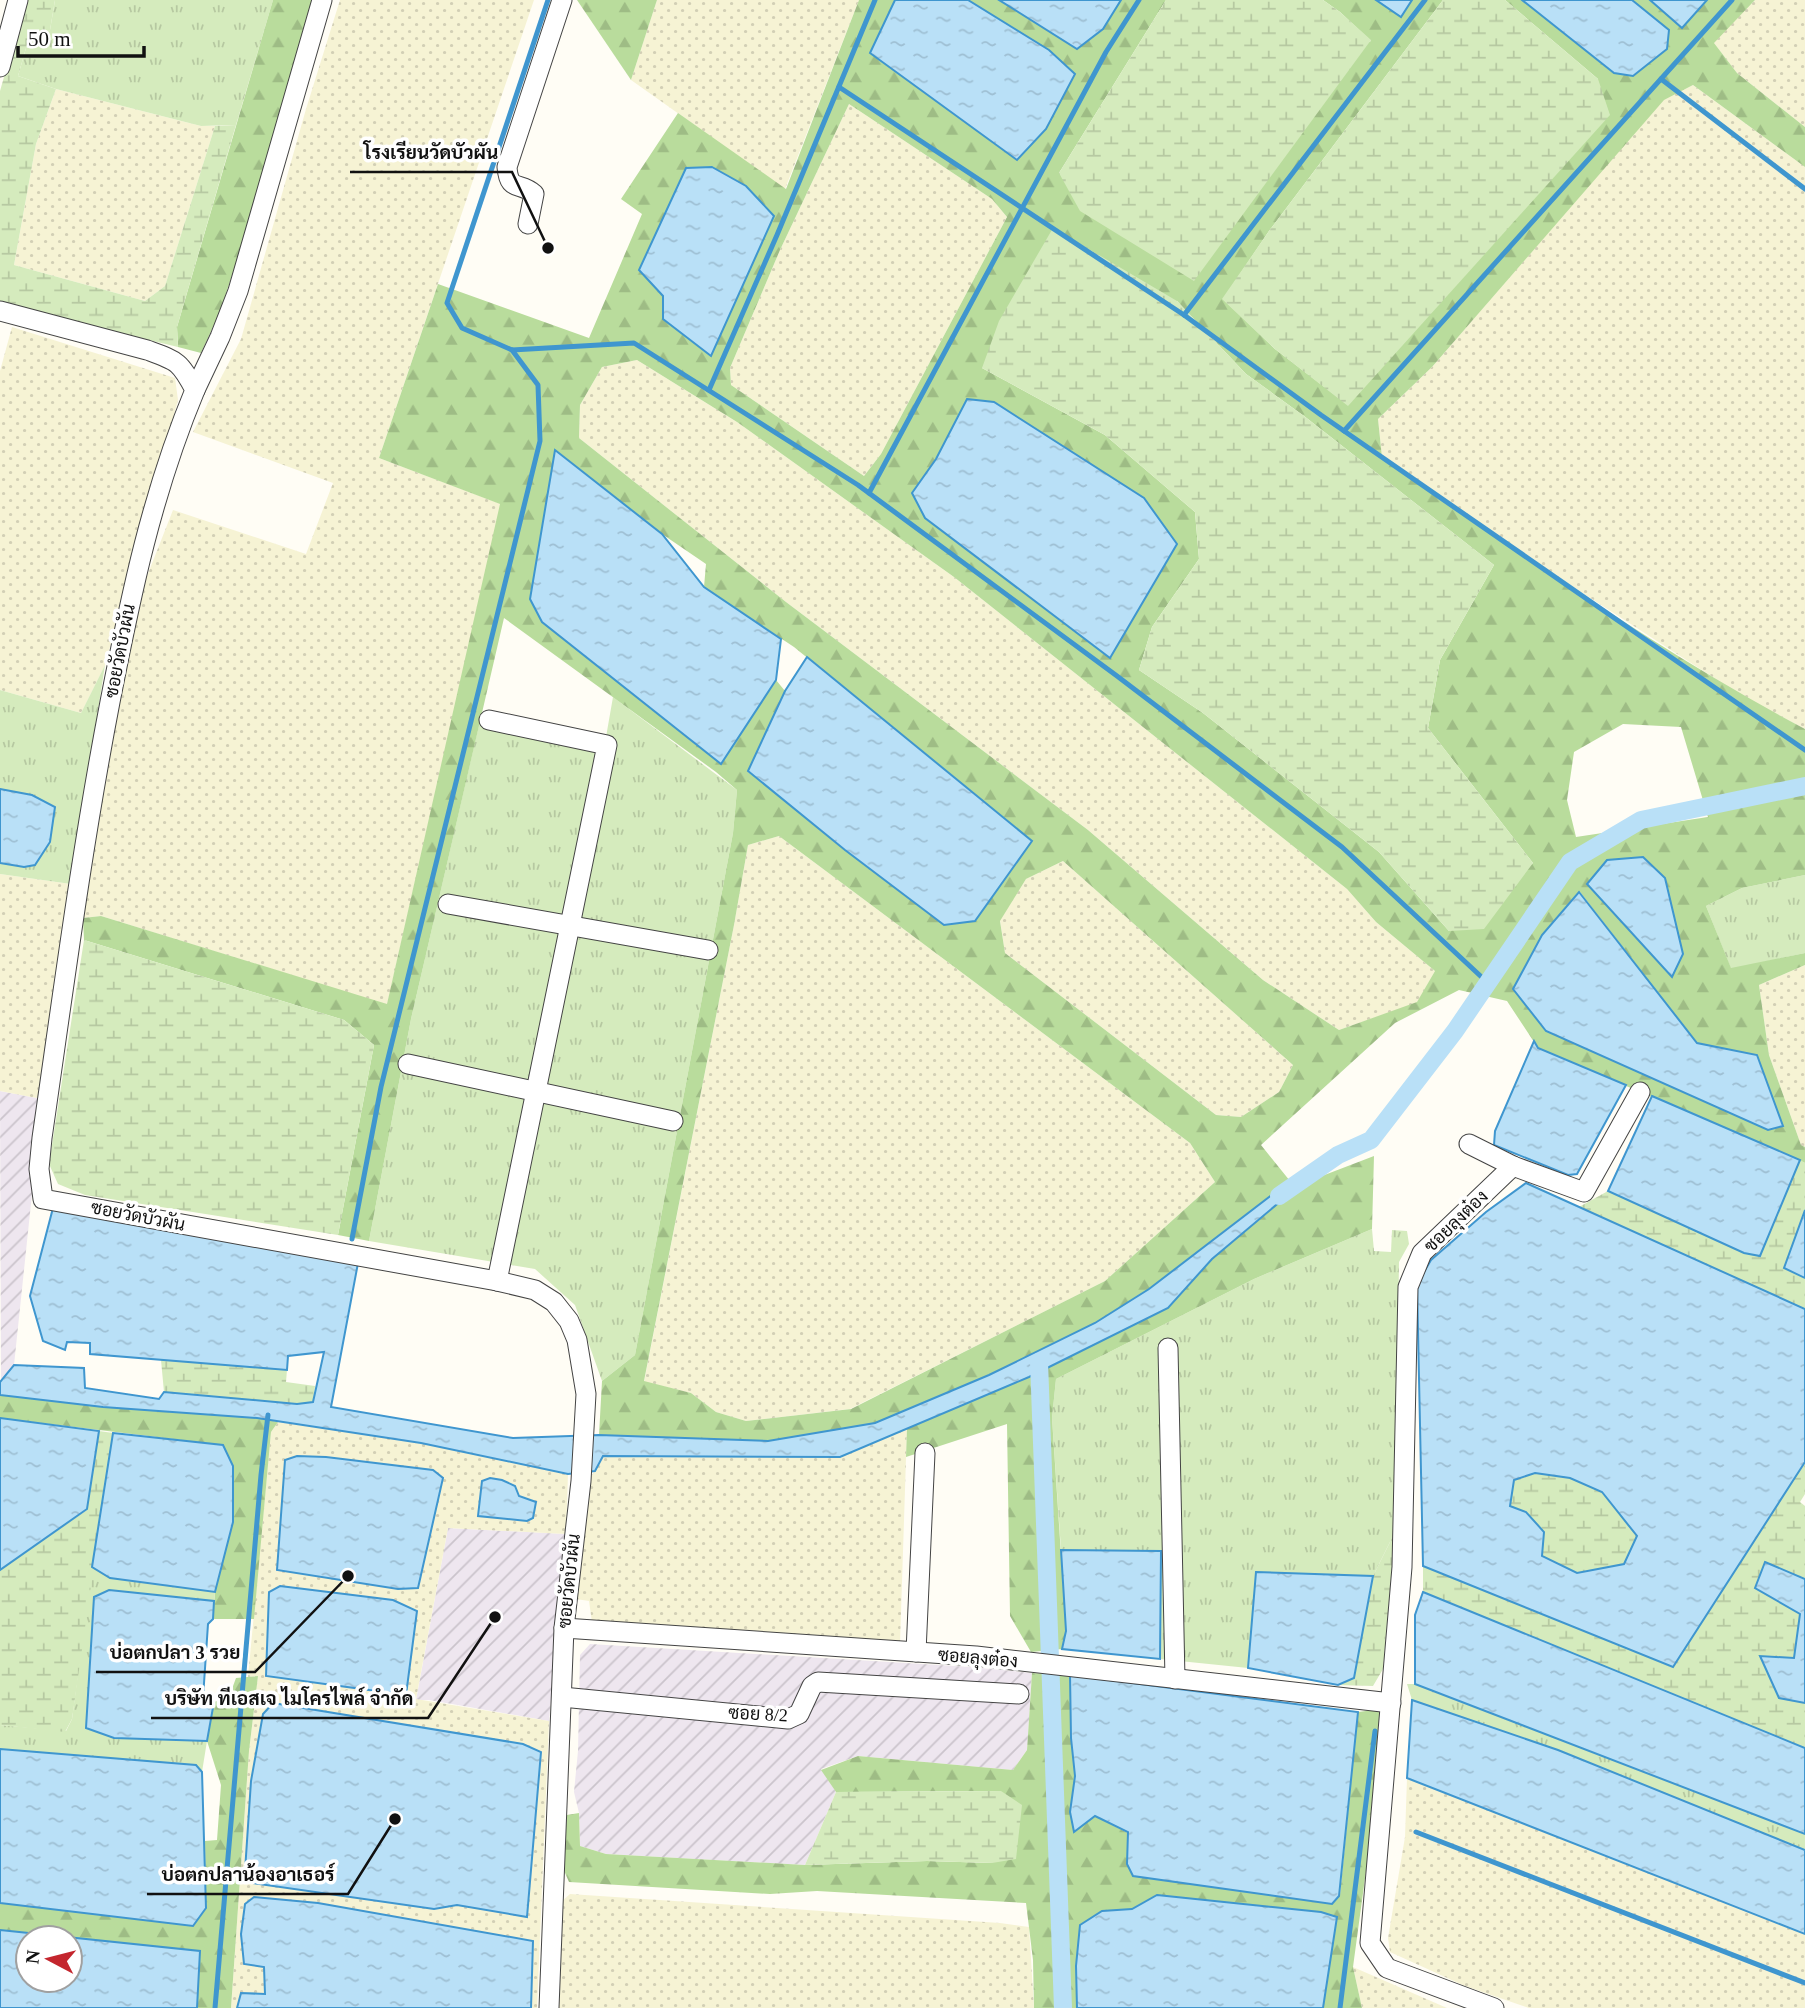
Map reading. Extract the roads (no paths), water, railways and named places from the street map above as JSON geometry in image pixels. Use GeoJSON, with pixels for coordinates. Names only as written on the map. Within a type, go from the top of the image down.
{"type":"FeatureCollection","features":[{"type":"Feature","properties":{"kind":"street"},"geometry":{"type":"LineString","coordinates":[[0,67],[18,0]]}},
{"type":"Feature","properties":{"kind":"street"},"geometry":{"type":"LineString","coordinates":[[195,390],[220,337],[237,291],[322,0]]}},
{"type":"Feature","properties":{"kind":"street"},"geometry":{"type":"LineString","coordinates":[[528,224],[534,194],[512,184],[508,180],[507,167],[562,0]]}},
{"type":"Feature","properties":{"kind":"street"},"geometry":{"type":"LineString","coordinates":[[0,311],[168,358],[183,367],[195,390]]}},
{"type":"Feature","properties":{"kind":"street","name":"ซอยวัดบัวผัน"},"geometry":{"type":"LineString","coordinates":[[195,390],[174,438],[135,575],[93,789],[42,1138],[39,1169],[43,1199],[497,1280],[535,1290],[554,1302],[569,1321],[577,1340],[587,1413],[564,1628],[549,2008]]}},
{"type":"Feature","properties":{"kind":"street"},"geometry":{"type":"LineString","coordinates":[[489,720],[607,745],[497,1280]]}},
{"type":"Feature","properties":{"kind":"street"},"geometry":{"type":"LineString","coordinates":[[448,904],[708,950]]}},
{"type":"Feature","properties":{"kind":"street"},"geometry":{"type":"LineString","coordinates":[[408,1064],[673,1121]]}},
{"type":"Feature","properties":{"kind":"street"},"geometry":{"type":"LineString","coordinates":[[1469,1144],[1513,1166],[1584,1192],[1640,1092]]}},
{"type":"Feature","properties":{"kind":"street","name":"ซอยลุงต๋อง"},"geometry":{"type":"LineString","coordinates":[[1488,2007],[1387,1968],[1370,1944],[1402,1567],[1408,1287],[1422,1253],[1513,1166]]}},
{"type":"Feature","properties":{"kind":"street"},"geometry":{"type":"LineString","coordinates":[[1168,1348],[1175,1679]]}},
{"type":"Feature","properties":{"kind":"street"},"geometry":{"type":"LineString","coordinates":[[916,1652],[925,1453]]}},
{"type":"Feature","properties":{"kind":"street","name":"ซอยลุงต๋อง"},"geometry":{"type":"LineString","coordinates":[[564,1628],[916,1652],[1391,1703]]}},
{"type":"Feature","properties":{"kind":"street","name":"ซอย 8/2"},"geometry":{"type":"LineString","coordinates":[[562,1697],[788,1718],[799,1714],[812,1686],[818,1682],[1019,1694]]}},
{"type":"Feature","properties":{"kind":"water"},"geometry":{"type":"Polygon","coordinates":[[[895,0],[968,0],[1049,50],[1075,74],[1046,129],[1017,160],[870,53],[895,0]]]}},
{"type":"Feature","properties":{"kind":"water"},"geometry":{"type":"Polygon","coordinates":[[[999,0],[1121,0],[1103,29],[1077,49],[999,0]]]}},
{"type":"Feature","properties":{"kind":"water"},"geometry":{"type":"Polygon","coordinates":[[[1376,0],[1412,0],[1401,17],[1376,0]]]}},
{"type":"Feature","properties":{"kind":"water"},"geometry":{"type":"Polygon","coordinates":[[[1522,0],[1632,0],[1669,30],[1667,49],[1633,76],[1614,73],[1522,0]]]}},
{"type":"Feature","properties":{"kind":"water"},"geometry":{"type":"Polygon","coordinates":[[[1650,0],[1707,0],[1682,28],[1650,0]]]}},
{"type":"Feature","properties":{"kind":"water"},"geometry":{"type":"Polygon","coordinates":[[[712,167],[746,186],[774,216],[711,356],[663,319],[663,296],[639,270],[686,168],[712,167]]]}},
{"type":"Feature","properties":{"kind":"water"},"geometry":{"type":"Polygon","coordinates":[[[967,399],[994,402],[1144,498],[1177,544],[1110,658],[925,518],[912,493],[936,459],[967,399]]]}},
{"type":"Feature","properties":{"kind":"water"},"geometry":{"type":"Polygon","coordinates":[[[555,450],[662,534],[704,587],[781,639],[776,680],[721,764],[542,622],[530,599],[555,450]]]}},
{"type":"Feature","properties":{"kind":"water"},"geometry":{"type":"Polygon","coordinates":[[[807,657],[1032,841],[975,921],[944,925],[845,850],[748,771],[785,691],[807,657]]]}},
{"type":"Feature","properties":{"kind":"water"},"geometry":{"type":"Polygon","coordinates":[[[0,789],[32,795],[55,807],[50,842],[35,865],[24,867],[0,863],[0,789]]]}},
{"type":"Feature","properties":{"kind":"water"},"geometry":{"type":"Polygon","coordinates":[[[1643,857],[1665,878],[1683,954],[1672,977],[1587,884],[1607,860],[1643,857]]]}},
{"type":"Feature","properties":{"kind":"water"},"geometry":{"type":"Polygon","coordinates":[[[1579,892],[1697,1043],[1757,1055],[1783,1126],[1768,1130],[1546,1031],[1513,989],[1542,935],[1579,892]]]}},
{"type":"Feature","properties":{"kind":"water"},"geometry":{"type":"Polygon","coordinates":[[[1534,1041],[1538,1048],[1626,1085],[1577,1174],[1568,1175],[1494,1145],[1495,1131],[1534,1041]]]}},
{"type":"Feature","properties":{"kind":"water"},"geometry":{"type":"Polygon","coordinates":[[[1652,1096],[1800,1160],[1760,1256],[1744,1253],[1608,1191],[1652,1096]]]}},
{"type":"Feature","properties":{"kind":"water"},"geometry":{"type":"Polygon","coordinates":[[[1290,1181],[1301,1184],[1212,1259],[1168,1308],[1029,1377],[840,1457],[603,1456],[595,1471],[568,1474],[421,1443],[257,1418],[103,1407],[0,1395],[0,1382],[14,1365],[84,1368],[85,1388],[159,1399],[164,1392],[297,1404],[313,1402],[324,1352],[288,1356],[287,1370],[90,1354],[90,1343],[67,1342],[65,1350],[43,1341],[30,1296],[53,1208],[358,1263],[331,1407],[513,1438],[599,1435],[768,1441],[875,1423],[989,1375],[1095,1323],[1149,1289],[1290,1181]]]}},
{"type":"Feature","properties":{"kind":"water"},"geometry":{"type":"Polygon","coordinates":[[[1526,1183],[1805,1309],[1805,1462],[1673,1667],[1423,1566],[1417,1284],[1431,1260],[1486,1212],[1526,1183]],[[1535,1473],[1514,1480],[1510,1506],[1526,1512],[1544,1532],[1542,1556],[1577,1573],[1624,1564],[1637,1536],[1602,1492],[1570,1478],[1535,1473]]]}},
{"type":"Feature","properties":{"kind":"water"},"geometry":{"type":"Polygon","coordinates":[[[1805,1210],[1805,1278],[1784,1268],[1805,1210]]]}},
{"type":"Feature","properties":{"kind":"water"},"geometry":{"type":"Polygon","coordinates":[[[0,1418],[99,1431],[87,1509],[0,1570],[0,1418]]]}},
{"type":"Feature","properties":{"kind":"water"},"geometry":{"type":"Polygon","coordinates":[[[113,1433],[223,1445],[233,1466],[233,1522],[215,1592],[110,1578],[92,1567],[113,1433]]]}},
{"type":"Feature","properties":{"kind":"water"},"geometry":{"type":"Polygon","coordinates":[[[297,1456],[433,1470],[443,1478],[418,1588],[398,1589],[277,1570],[285,1460],[297,1456]]]}},
{"type":"Feature","properties":{"kind":"water"},"geometry":{"type":"Polygon","coordinates":[[[490,1478],[515,1486],[519,1496],[536,1502],[533,1518],[527,1521],[478,1516],[482,1481],[490,1478]]]}},
{"type":"Feature","properties":{"kind":"water"},"geometry":{"type":"Polygon","coordinates":[[[1061,1550],[1161,1551],[1160,1659],[1062,1649],[1066,1631],[1061,1550]]]}},
{"type":"Feature","properties":{"kind":"water"},"geometry":{"type":"Polygon","coordinates":[[[1765,1562],[1805,1579],[1805,1703],[1779,1698],[1760,1656],[1794,1658],[1800,1614],[1755,1588],[1765,1562]]]}},
{"type":"Feature","properties":{"kind":"water"},"geometry":{"type":"Polygon","coordinates":[[[1256,1572],[1373,1576],[1354,1678],[1338,1685],[1248,1668],[1256,1572]]]}},
{"type":"Feature","properties":{"kind":"water"},"geometry":{"type":"Polygon","coordinates":[[[280,1586],[393,1600],[417,1611],[406,1695],[266,1676],[269,1592],[280,1586]]]}},
{"type":"Feature","properties":{"kind":"water"},"geometry":{"type":"Polygon","coordinates":[[[109,1590],[214,1601],[213,1619],[208,1624],[203,1698],[214,1702],[207,1741],[114,1738],[86,1728],[94,1597],[109,1590]]]}},
{"type":"Feature","properties":{"kind":"water"},"geometry":{"type":"Polygon","coordinates":[[[1423,1592],[1805,1748],[1805,1834],[1415,1684],[1415,1615],[1423,1592]]]}},
{"type":"Feature","properties":{"kind":"water"},"geometry":{"type":"Polygon","coordinates":[[[1070,1675],[1358,1712],[1339,1896],[1332,1904],[1133,1876],[1127,1864],[1128,1832],[1095,1816],[1074,1832],[1070,1812],[1075,1776],[1071,1738],[1070,1675]]]}},
{"type":"Feature","properties":{"kind":"water"},"geometry":{"type":"Polygon","coordinates":[[[1412,1700],[1558,1750],[1805,1850],[1805,1934],[1407,1778],[1412,1700]]]}},
{"type":"Feature","properties":{"kind":"water"},"geometry":{"type":"Polygon","coordinates":[[[273,1703],[523,1744],[541,1752],[527,1917],[457,1905],[434,1909],[253,1883],[245,1871],[251,1781],[263,1714],[273,1703]]]}},
{"type":"Feature","properties":{"kind":"water"},"geometry":{"type":"Polygon","coordinates":[[[0,1749],[196,1765],[202,1772],[206,1908],[193,1926],[0,1903],[0,1749]]]}},
{"type":"Feature","properties":{"kind":"water"},"geometry":{"type":"Polygon","coordinates":[[[1157,1895],[1321,1912],[1337,1917],[1323,2008],[1077,2008],[1076,1966],[1080,1925],[1102,1911],[1132,1909],[1157,1895]]]}},
{"type":"Feature","properties":{"kind":"water"},"geometry":{"type":"Polygon","coordinates":[[[254,1897],[318,1903],[533,1941],[531,2008],[237,2008],[241,1993],[265,1994],[264,1967],[244,1964],[241,1934],[245,1904],[254,1897]]]}},
{"type":"Feature","properties":{"kind":"water"},"geometry":{"type":"Polygon","coordinates":[[[0,1930],[14,1931],[14,1994],[84,1994],[84,1939],[200,1951],[197,2008],[0,2008],[0,1930]]]}},
{"type":"Feature","properties":{"kind":"waterway"},"geometry":{"type":"LineString","coordinates":[[548,0],[447,303],[462,328],[512,350],[634,343],[858,485],[1117,676],[1342,847],[1488,983]]}},
{"type":"Feature","properties":{"kind":"waterway"},"geometry":{"type":"LineString","coordinates":[[709,390],[875,0]]}},
{"type":"Feature","properties":{"kind":"waterway"},"geometry":{"type":"LineString","coordinates":[[869,493],[1106,52],[1139,0]]}},
{"type":"Feature","properties":{"kind":"waterway"},"geometry":{"type":"LineString","coordinates":[[1184,315],[1425,0]]}},
{"type":"Feature","properties":{"kind":"waterway"},"geometry":{"type":"LineString","coordinates":[[1344,431],[1732,0]]}},
{"type":"Feature","properties":{"kind":"waterway"},"geometry":{"type":"LineString","coordinates":[[1661,79],[1805,189]]}},
{"type":"Feature","properties":{"kind":"waterway"},"geometry":{"type":"LineString","coordinates":[[839,87],[1184,315],[1321,415],[1805,750]]}},
{"type":"Feature","properties":{"kind":"waterway"},"geometry":{"type":"LineString","coordinates":[[352,1239],[381,1087],[540,441],[538,385],[512,350]]}},
{"type":"Feature","properties":{"kind":"waterway"},"geometry":{"type":"LineString","coordinates":[[1279,1196],[1338,1155],[1371,1140],[1455,1031],[1570,862],[1641,820],[1805,786]]}},
{"type":"Feature","properties":{"kind":"waterway"},"geometry":{"type":"LineString","coordinates":[[1039,1362],[1063,2008]]}},
{"type":"Feature","properties":{"kind":"waterway"},"geometry":{"type":"LineString","coordinates":[[215,2008],[268,1415]]}},
{"type":"Feature","properties":{"kind":"waterway"},"geometry":{"type":"LineString","coordinates":[[1340,2008],[1375,1731]]}},
{"type":"Feature","properties":{"kind":"waterway"},"geometry":{"type":"LineString","coordinates":[[1416,1832],[1805,1983]]}},
{"type":"Feature","properties":{"kind":"place","name":"โรงเรียนวัดบัวผัน"},"geometry":{"type":"Point","coordinates":[548,248]}},
{"type":"Feature","properties":{"kind":"place","name":"บ่อตกปลา 3 รวย"},"geometry":{"type":"Point","coordinates":[348,1576]}},
{"type":"Feature","properties":{"kind":"place","name":"บริษัท ทีเอสเจ ไมโครไพล์ จำกัด"},"geometry":{"type":"Point","coordinates":[495,1617]}},
{"type":"Feature","properties":{"kind":"place","name":"บ่อตกปลาน้องอาเธอร์"},"geometry":{"type":"Point","coordinates":[395,1819]}}]}
